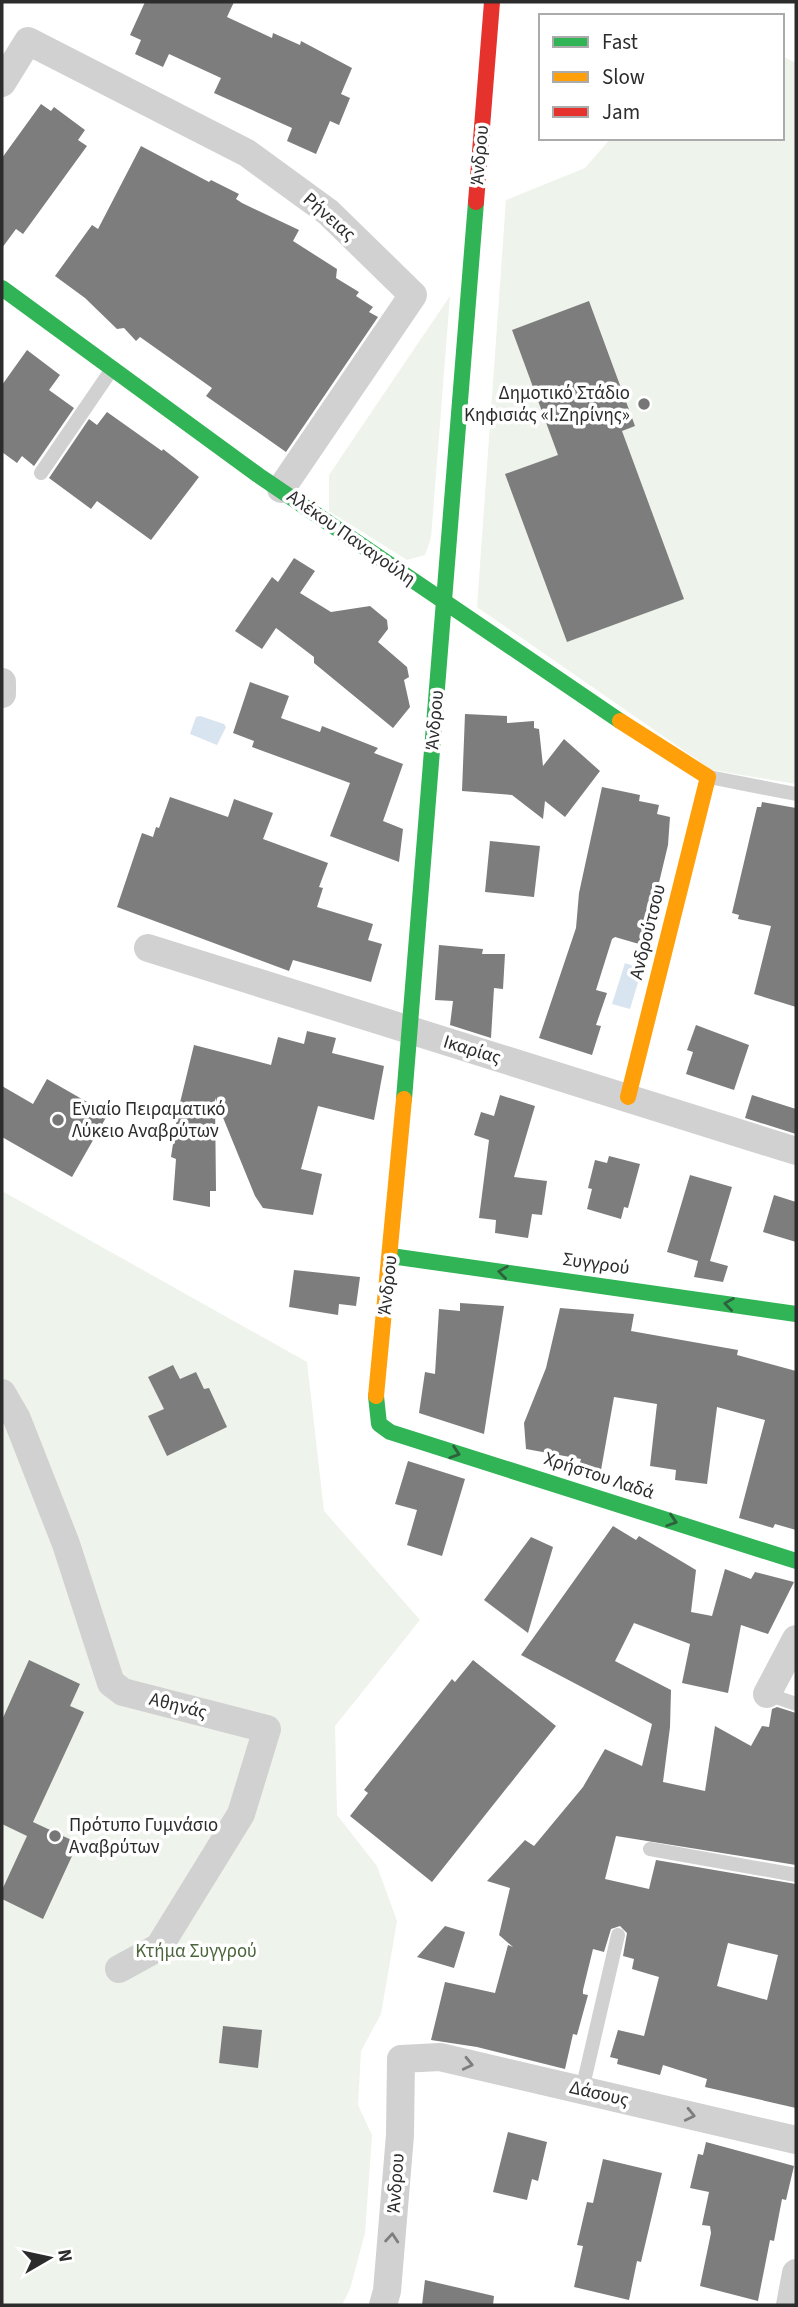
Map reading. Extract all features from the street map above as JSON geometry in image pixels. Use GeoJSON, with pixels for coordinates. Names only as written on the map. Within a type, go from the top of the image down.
{"type":"FeatureCollection","features":[{"type":"Feature","properties":{"kind":"main road","name":"Άνδρου"},"geometry":{"type":"LineString","coordinates":[[390,1432],[379,1424],[374,1407],[391,1256],[492,2]]}},
{"type":"Feature","properties":{"kind":"main road","name":"Αλέκου Παναγούλη"},"geometry":{"type":"LineString","coordinates":[[2,288],[111,371],[444,605],[708,777]]}},
{"type":"Feature","properties":{"kind":"main road","name":"Ανδρούτσου"},"geometry":{"type":"LineString","coordinates":[[628,1097],[708,777]]}},
{"type":"Feature","properties":{"kind":"main road","name":"Συγγρού"},"geometry":{"type":"LineString","coordinates":[[391,1256],[796,1314]]}},
{"type":"Feature","properties":{"kind":"main road","name":"Χρήστου Λαδά"},"geometry":{"type":"LineString","coordinates":[[390,1432],[796,1561]]}},
{"type":"Feature","properties":{"kind":"street","name":"Ρήνειας"},"geometry":{"type":"LineString","coordinates":[[2,83],[28,41],[247,153],[328,212],[413,295],[281,489]]}},
{"type":"Feature","properties":{"kind":"street"},"geometry":{"type":"LineString","coordinates":[[2,682],[2,694]]}},
{"type":"Feature","properties":{"kind":"street","name":"Ικαρίας"},"geometry":{"type":"LineString","coordinates":[[149,948],[409,1032],[628,1097],[796,1151]]}},
{"type":"Feature","properties":{"kind":"street","name":"Αθηνάς"},"geometry":{"type":"LineString","coordinates":[[2,1394],[18,1419],[66,1544],[111,1683],[123,1692],[267,1729],[241,1814],[156,1950],[119,1969]]}},
{"type":"Feature","properties":{"kind":"street"},"geometry":{"type":"LineString","coordinates":[[767,1694],[796,1639]]}},
{"type":"Feature","properties":{"kind":"street","name":"Δάσους"},"geometry":{"type":"LineString","coordinates":[[401,2059],[440,2057],[796,2140]]}},
{"type":"Feature","properties":{"kind":"street","name":"Άνδρου"},"geometry":{"type":"LineString","coordinates":[[383,2305],[387,2291],[396,2195],[401,2059]]}},
{"type":"Feature","properties":{"kind":"street"},"geometry":{"type":"LineString","coordinates":[[790,2305],[796,2273]]}},
{"type":"Feature","properties":{"kind":"lane"},"geometry":{"type":"LineString","coordinates":[[41,473],[111,371]]}},
{"type":"Feature","properties":{"kind":"lane"},"geometry":{"type":"LineString","coordinates":[[708,777],[796,794]]}},
{"type":"Feature","properties":{"kind":"lane"},"geometry":{"type":"LineString","coordinates":[[767,1694],[796,1704]]}},
{"type":"Feature","properties":{"kind":"lane"},"geometry":{"type":"LineString","coordinates":[[650,1849],[796,1875]]}},
{"type":"Feature","properties":{"kind":"lane"},"geometry":{"type":"LineString","coordinates":[[582,2090],[618,1935]]}},
{"type":"Feature","properties":{"kind":"green space","name":"Δημοτικό Στάδιο Κηφισιάς «Ι.Ζηρίνης»"},"geometry":{"type":"Polygon","coordinates":[[[784,57],[796,63],[796,784],[712,770],[477,607],[506,200],[585,168],[609,140],[784,140],[784,57]]]}},
{"type":"Feature","properties":{"kind":"green space"},"geometry":{"type":"Polygon","coordinates":[[[450,296],[431,538],[425,555],[407,560],[329,511],[329,475],[450,296]]]}},
{"type":"Feature","properties":{"kind":"green space","name":"Κτήμα Συγγρού"},"geometry":{"type":"Polygon","coordinates":[[[2,1191],[307,1362],[324,1511],[420,1620],[335,1726],[337,1815],[377,1866],[397,1921],[381,2014],[361,2051],[358,2105],[372,2135],[365,2233],[350,2289],[342,2305],[2,2305],[2,1191]]]}},
{"type":"Feature","properties":{"kind":"shaded area"},"geometry":{"type":"Polygon","coordinates":[[[200,716],[226,727],[217,745],[190,734],[196,717],[200,716]]]}},
{"type":"Feature","properties":{"kind":"shaded area"},"geometry":{"type":"Polygon","coordinates":[[[625,963],[642,969],[630,1009],[612,1004],[625,963]]]}},
{"type":"Feature","properties":{"kind":"building"},"geometry":{"type":"Polygon","coordinates":[[[145,2],[234,2],[227,17],[272,38],[273,33],[300,45],[301,41],[352,68],[341,94],[350,98],[339,125],[330,121],[316,154],[287,141],[292,128],[214,93],[221,78],[169,54],[163,67],[135,54],[141,40],[130,35],[145,2]]]}},
{"type":"Feature","properties":{"kind":"building"},"geometry":{"type":"Polygon","coordinates":[[[41,104],[51,111],[54,107],[85,130],[78,140],[87,146],[23,234],[16,229],[2,248],[2,158],[41,104]]]}},
{"type":"Feature","properties":{"kind":"building"},"geometry":{"type":"Polygon","coordinates":[[[141,146],[209,182],[211,180],[239,194],[236,199],[242,203],[299,230],[293,241],[337,269],[336,278],[359,292],[356,296],[373,307],[369,312],[378,317],[286,452],[206,396],[212,388],[140,337],[136,341],[124,328],[117,329],[85,298],[55,276],[92,225],[98,229],[141,146]]]}},
{"type":"Feature","properties":{"kind":"building"},"geometry":{"type":"Polygon","coordinates":[[[589,301],[635,426],[622,431],[684,599],[567,642],[505,474],[558,455],[512,330],[589,301]]]}},
{"type":"Feature","properties":{"kind":"building"},"geometry":{"type":"Polygon","coordinates":[[[27,350],[60,375],[49,390],[74,408],[34,466],[22,456],[17,463],[2,452],[2,385],[27,350]]]}},
{"type":"Feature","properties":{"kind":"building"},"geometry":{"type":"Polygon","coordinates":[[[107,412],[199,477],[151,540],[97,501],[91,509],[49,478],[89,419],[97,425],[107,412]]]}},
{"type":"Feature","properties":{"kind":"building"},"geometry":{"type":"Polygon","coordinates":[[[294,558],[315,571],[300,593],[331,612],[370,606],[387,620],[388,629],[378,642],[407,667],[409,677],[404,680],[410,707],[393,728],[314,663],[314,657],[276,628],[262,649],[235,631],[272,577],[278,582],[294,558]]]}},
{"type":"Feature","properties":{"kind":"building"},"geometry":{"type":"Polygon","coordinates":[[[250,682],[289,696],[281,718],[320,732],[322,726],[378,748],[374,753],[403,764],[383,821],[403,829],[399,862],[330,836],[350,783],[252,747],[254,741],[233,733],[250,682]]]}},
{"type":"Feature","properties":{"kind":"building"},"geometry":{"type":"Polygon","coordinates":[[[465,714],[507,716],[507,723],[534,721],[534,728],[539,729],[543,766],[564,739],[600,771],[565,817],[545,801],[543,819],[512,795],[462,791],[465,714]]]}},
{"type":"Feature","properties":{"kind":"building"},"geometry":{"type":"Polygon","coordinates":[[[602,787],[640,795],[639,801],[659,805],[657,814],[670,817],[668,845],[645,941],[640,940],[639,944],[615,937],[612,939],[596,990],[607,993],[596,1025],[601,1026],[592,1055],[539,1038],[576,928],[579,893],[602,787]]]}},
{"type":"Feature","properties":{"kind":"building"},"geometry":{"type":"Polygon","coordinates":[[[170,797],[228,817],[234,799],[273,813],[263,839],[328,863],[319,887],[323,888],[317,907],[373,924],[368,940],[382,944],[371,982],[293,960],[289,971],[117,907],[142,833],[153,837],[170,797]]]}},
{"type":"Feature","properties":{"kind":"building"},"geometry":{"type":"Polygon","coordinates":[[[762,802],[796,808],[796,1007],[754,994],[771,926],[738,919],[739,915],[732,913],[757,807],[761,807],[762,802]]]}},
{"type":"Feature","properties":{"kind":"building"},"geometry":{"type":"Polygon","coordinates":[[[490,841],[540,846],[534,897],[485,892],[490,841]]]}},
{"type":"Feature","properties":{"kind":"building"},"geometry":{"type":"Polygon","coordinates":[[[439,945],[483,949],[482,954],[505,954],[503,989],[494,988],[491,1038],[450,1025],[453,1001],[435,1000],[439,945]]]}},
{"type":"Feature","properties":{"kind":"building"},"geometry":{"type":"Polygon","coordinates":[[[696,1025],[749,1045],[734,1090],[686,1074],[693,1052],[687,1050],[696,1025]]]}},
{"type":"Feature","properties":{"kind":"building"},"geometry":{"type":"Polygon","coordinates":[[[307,1031],[336,1038],[332,1053],[384,1066],[374,1120],[318,1106],[301,1169],[322,1174],[313,1215],[263,1208],[255,1196],[215,1098],[216,1191],[210,1191],[210,1207],[173,1200],[176,1159],[171,1157],[178,1111],[194,1045],[271,1065],[278,1037],[304,1044],[307,1031]]]}},
{"type":"Feature","properties":{"kind":"building"},"geometry":{"type":"Polygon","coordinates":[[[47,1079],[108,1114],[72,1177],[2,1137],[2,1086],[33,1104],[47,1079]]]}},
{"type":"Feature","properties":{"kind":"building"},"geometry":{"type":"Polygon","coordinates":[[[500,1095],[535,1106],[514,1177],[547,1181],[542,1215],[532,1214],[528,1238],[495,1233],[496,1220],[479,1218],[489,1140],[474,1135],[481,1112],[494,1116],[500,1095]]]}},
{"type":"Feature","properties":{"kind":"building"},"geometry":{"type":"Polygon","coordinates":[[[752,1095],[796,1109],[796,1134],[745,1118],[752,1095]]]}},
{"type":"Feature","properties":{"kind":"building"},"geometry":{"type":"Polygon","coordinates":[[[609,1156],[640,1164],[628,1208],[624,1207],[621,1219],[587,1209],[592,1189],[588,1188],[595,1160],[607,1163],[609,1156]]]}},
{"type":"Feature","properties":{"kind":"building"},"geometry":{"type":"Polygon","coordinates":[[[690,1175],[732,1187],[710,1261],[728,1266],[723,1282],[694,1277],[698,1261],[667,1252],[690,1175]]]}},
{"type":"Feature","properties":{"kind":"building"},"geometry":{"type":"Polygon","coordinates":[[[774,1195],[796,1202],[796,1242],[763,1232],[774,1195]]]}},
{"type":"Feature","properties":{"kind":"building"},"geometry":{"type":"Polygon","coordinates":[[[294,1270],[360,1277],[356,1306],[339,1304],[338,1315],[289,1307],[294,1270]]]}},
{"type":"Feature","properties":{"kind":"building"},"geometry":{"type":"Polygon","coordinates":[[[460,1303],[504,1306],[484,1434],[419,1413],[425,1372],[435,1374],[439,1309],[460,1311],[460,1303]]]}},
{"type":"Feature","properties":{"kind":"building"},"geometry":{"type":"Polygon","coordinates":[[[560,1308],[634,1314],[631,1331],[738,1350],[737,1355],[796,1371],[796,1530],[775,1524],[773,1528],[739,1518],[765,1420],[717,1407],[707,1484],[675,1480],[676,1470],[650,1466],[657,1404],[614,1397],[601,1470],[579,1466],[581,1459],[526,1449],[524,1423],[546,1368],[560,1308]]]}},
{"type":"Feature","properties":{"kind":"building"},"geometry":{"type":"Polygon","coordinates":[[[173,1365],[180,1379],[196,1372],[204,1389],[209,1388],[227,1427],[167,1456],[148,1416],[164,1409],[148,1377],[173,1365]]]}},
{"type":"Feature","properties":{"kind":"building"},"geometry":{"type":"Polygon","coordinates":[[[408,1461],[465,1479],[442,1556],[407,1545],[417,1510],[395,1504],[408,1461]]]}},
{"type":"Feature","properties":{"kind":"building"},"geometry":{"type":"Polygon","coordinates":[[[613,1526],[636,1540],[639,1536],[696,1570],[691,1612],[712,1616],[725,1569],[751,1579],[755,1572],[794,1582],[768,1634],[741,1625],[728,1693],[682,1683],[690,1644],[634,1623],[615,1661],[671,1690],[670,1727],[663,1782],[705,1791],[715,1726],[751,1746],[762,1726],[769,1727],[772,1709],[777,1707],[796,1713],[796,1865],[616,1836],[605,1879],[649,1889],[656,1860],[796,1884],[796,2108],[705,2087],[707,2079],[663,2065],[660,2075],[617,2064],[618,2059],[610,2057],[618,2030],[644,2036],[659,1977],[632,1969],[634,1959],[623,1956],[627,1933],[620,1926],[611,1929],[604,1952],[593,1949],[583,1990],[583,1994],[588,1995],[577,2035],[573,2034],[565,2069],[477,2047],[431,2040],[445,1982],[495,1993],[508,1945],[513,1947],[499,1935],[510,1888],[487,1881],[525,1840],[534,1846],[583,1787],[605,1749],[642,1766],[652,1724],[521,1655],[613,1526]],[[728,1943],[717,1986],[767,2000],[778,1955],[728,1943]]]}},
{"type":"Feature","properties":{"kind":"building"},"geometry":{"type":"Polygon","coordinates":[[[531,1537],[553,1547],[528,1633],[484,1600],[531,1537]]]}},
{"type":"Feature","properties":{"kind":"building"},"geometry":{"type":"Polygon","coordinates":[[[29,1660],[80,1684],[70,1706],[84,1712],[33,1822],[78,1843],[43,1919],[2,1899],[2,1890],[27,1836],[2,1824],[2,1720],[29,1660]]]}},
{"type":"Feature","properties":{"kind":"building"},"geometry":{"type":"Polygon","coordinates":[[[473,1660],[556,1726],[432,1882],[350,1816],[368,1793],[364,1790],[452,1679],[455,1682],[473,1660]]]}},
{"type":"Feature","properties":{"kind":"building"},"geometry":{"type":"Polygon","coordinates":[[[445,1926],[465,1932],[454,1968],[417,1957],[445,1926]]]}},
{"type":"Feature","properties":{"kind":"building"},"geometry":{"type":"Polygon","coordinates":[[[223,2026],[262,2030],[258,2068],[219,2063],[223,2026]]]}},
{"type":"Feature","properties":{"kind":"building"},"geometry":{"type":"Polygon","coordinates":[[[508,2132],[547,2142],[538,2181],[532,2179],[527,2200],[493,2192],[508,2132]]]}},
{"type":"Feature","properties":{"kind":"building"},"geometry":{"type":"Polygon","coordinates":[[[706,2142],[794,2166],[786,2200],[782,2199],[774,2241],[770,2240],[758,2301],[700,2286],[711,2233],[710,2226],[702,2225],[709,2192],[690,2188],[698,2154],[703,2155],[706,2142]]]}},
{"type":"Feature","properties":{"kind":"building"},"geometry":{"type":"Polygon","coordinates":[[[603,2159],[662,2173],[629,2300],[574,2287],[583,2246],[577,2245],[587,2202],[593,2203],[603,2159]]]}},
{"type":"Feature","properties":{"kind":"building"},"geometry":{"type":"Polygon","coordinates":[[[425,2280],[494,2296],[493,2305],[422,2305],[425,2280]]]}},
{"type":"Feature","properties":{"kind":"traffic: fast"},"geometry":{"type":"LineString","coordinates":[[404,1099],[476,202]]}},
{"type":"Feature","properties":{"kind":"traffic: fast"},"geometry":{"type":"LineString","coordinates":[[2,288],[258,475],[620,721]]}},
{"type":"Feature","properties":{"kind":"traffic: fast"},"geometry":{"type":"LineString","coordinates":[[391,1256],[796,1314]]}},
{"type":"Feature","properties":{"kind":"traffic: fast"},"geometry":{"type":"LineString","coordinates":[[376,1396],[379,1424],[390,1432],[796,1561]]}},
{"type":"Feature","properties":{"kind":"traffic: slow"},"geometry":{"type":"LineString","coordinates":[[620,721],[708,777],[628,1097]]}},
{"type":"Feature","properties":{"kind":"traffic: slow"},"geometry":{"type":"LineString","coordinates":[[376,1396],[404,1099]]}},
{"type":"Feature","properties":{"kind":"traffic: jam"},"geometry":{"type":"LineString","coordinates":[[476,202],[492,2]]}},
{"type":"Feature","properties":{"kind":"place","name":"Δημοτικό Στάδιο Κηφισιάς «Ι.Ζηρίνης»"},"geometry":{"type":"Point","coordinates":[644,404]}},
{"type":"Feature","properties":{"kind":"place","name":"Ενιαίο Πειραματικό Λύκειο Αναβρύτων"},"geometry":{"type":"Point","coordinates":[58,1120]}},
{"type":"Feature","properties":{"kind":"place","name":"Πρότυπο Γυμνάσιο Αναβρύτων"},"geometry":{"type":"Point","coordinates":[55,1836]}}]}
